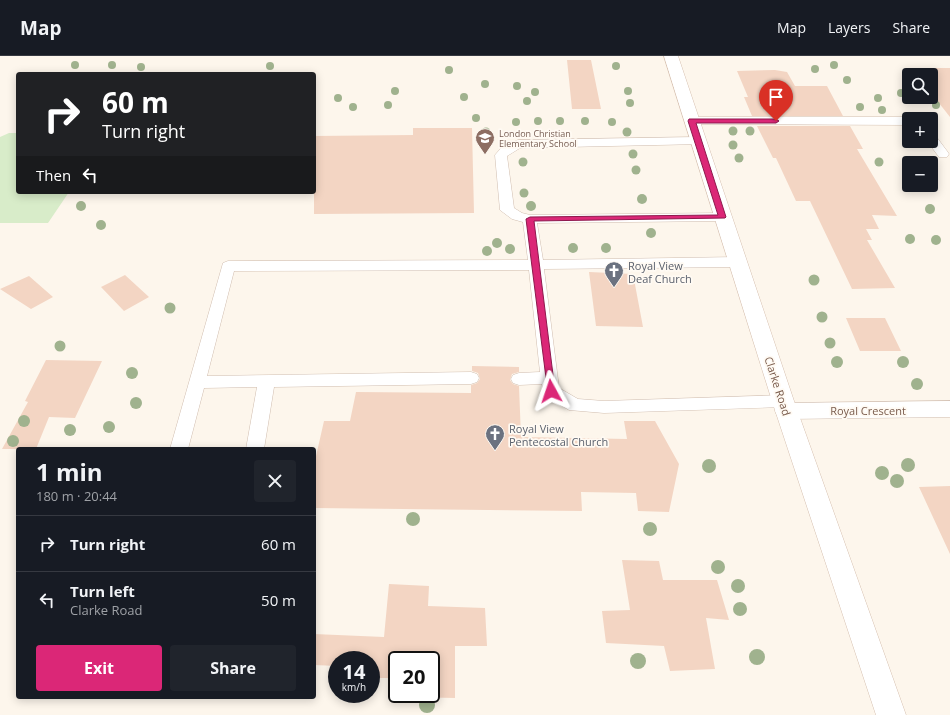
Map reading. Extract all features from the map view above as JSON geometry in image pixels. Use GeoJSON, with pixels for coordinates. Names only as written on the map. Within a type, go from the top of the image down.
{"type":"FeatureCollection","features":[{"type":"Feature","properties":{"kind":"main road","name":"Clarke Road"},"geometry":{"type":"LineString","coordinates":[[670,56],[784,406],[891,715]]}},
{"type":"Feature","properties":{"kind":"main road","name":"Royal Crescent"},"geometry":{"type":"LineString","coordinates":[[784,406],[950,410]]}},
{"type":"Feature","properties":{"kind":"lane"},"geometry":{"type":"LineString","coordinates":[[723,217],[530,219],[517,216],[507,210],[501,155],[506,150],[518,144],[695,131],[902,121]]}},
{"type":"Feature","properties":{"kind":"lane"},"geometry":{"type":"LineString","coordinates":[[938,148],[942,154]]}},
{"type":"Feature","properties":{"kind":"lane"},"geometry":{"type":"LineString","coordinates":[[530,219],[551,391],[574,405],[604,407],[784,406]]}},
{"type":"Feature","properties":{"kind":"lane"},"geometry":{"type":"LineString","coordinates":[[180,447],[228,266],[536,265],[738,262]]}},
{"type":"Feature","properties":{"kind":"lane"},"geometry":{"type":"LineString","coordinates":[[197,382],[471,378]]}},
{"type":"Feature","properties":{"kind":"lane"},"geometry":{"type":"LineString","coordinates":[[519,379],[550,378]]}},
{"type":"Feature","properties":{"kind":"lane"},"geometry":{"type":"LineString","coordinates":[[255,447],[267,381]]}},
{"type":"Feature","properties":{"kind":"green space"},"geometry":{"type":"Polygon","coordinates":[[[9,133],[16,133],[16,194],[68,194],[48,223],[0,223],[0,137],[9,133]]]}},
{"type":"Feature","properties":{"kind":"building"},"geometry":{"type":"Polygon","coordinates":[[[567,60],[591,60],[601,109],[572,109],[567,60]]]}},
{"type":"Feature","properties":{"kind":"building"},"geometry":{"type":"Polygon","coordinates":[[[938,68],[950,68],[950,117],[938,102],[938,68]]]}},
{"type":"Feature","properties":{"kind":"building"},"geometry":{"type":"Polygon","coordinates":[[[775,70],[787,72],[795,86],[827,86],[843,116],[752,116],[744,97],[748,97],[737,71],[775,70]]]}},
{"type":"Feature","properties":{"kind":"building"},"geometry":{"type":"Polygon","coordinates":[[[757,126],[850,126],[863,149],[857,149],[897,216],[872,215],[879,229],[866,229],[872,240],[867,240],[895,288],[852,289],[810,201],[796,201],[776,158],[773,158],[757,126]]]}},
{"type":"Feature","properties":{"kind":"building"},"geometry":{"type":"Polygon","coordinates":[[[413,128],[472,128],[474,213],[314,214],[314,194],[316,194],[316,136],[413,135],[413,128]]]}},
{"type":"Feature","properties":{"kind":"building","name":"Royal View Deaf Church"},"geometry":{"type":"Polygon","coordinates":[[[589,272],[633,274],[643,327],[596,326],[589,272]]]}},
{"type":"Feature","properties":{"kind":"building"},"geometry":{"type":"Polygon","coordinates":[[[125,275],[149,297],[124,311],[101,287],[125,275]]]}},
{"type":"Feature","properties":{"kind":"building"},"geometry":{"type":"Polygon","coordinates":[[[29,276],[53,297],[31,309],[0,289],[29,276]]]}},
{"type":"Feature","properties":{"kind":"building"},"geometry":{"type":"Polygon","coordinates":[[[846,318],[885,318],[901,351],[860,351],[846,318]]]}},
{"type":"Feature","properties":{"kind":"building"},"geometry":{"type":"Polygon","coordinates":[[[46,360],[102,361],[75,418],[49,417],[37,447],[2,449],[28,402],[25,401],[46,360]]]}},
{"type":"Feature","properties":{"kind":"building","name":"Royal View Pentecostal Church"},"geometry":{"type":"Polygon","coordinates":[[[472,366],[519,367],[519,372],[512,374],[510,380],[513,384],[519,386],[521,437],[627,439],[624,421],[655,421],[679,464],[669,512],[638,511],[636,493],[581,492],[582,511],[316,508],[316,456],[324,421],[350,421],[356,392],[471,393],[471,385],[477,383],[480,379],[478,373],[472,371],[472,366]]]}},
{"type":"Feature","properties":{"kind":"building"},"geometry":{"type":"Polygon","coordinates":[[[950,486],[950,554],[919,487],[950,486]]]}},
{"type":"Feature","properties":{"kind":"building"},"geometry":{"type":"Polygon","coordinates":[[[622,560],[659,561],[663,580],[717,580],[729,620],[706,618],[715,669],[670,671],[664,646],[606,643],[602,611],[630,610],[622,560]]]}},
{"type":"Feature","properties":{"kind":"building"},"geometry":{"type":"Polygon","coordinates":[[[389,584],[429,586],[428,606],[485,608],[487,646],[455,646],[455,698],[440,698],[440,651],[388,651],[388,678],[380,678],[380,651],[328,651],[328,666],[316,665],[316,634],[384,637],[389,584]]]}},
{"type":"Feature","properties":{"kind":"place","name":"London Christian Elementary School"},"geometry":{"type":"Point","coordinates":[485,155]}},
{"type":"Feature","properties":{"kind":"place","name":"Royal View Deaf Church"},"geometry":{"type":"Point","coordinates":[614,288]}},
{"type":"Feature","properties":{"kind":"place","name":"Royal View Pentecostal Church"},"geometry":{"type":"Point","coordinates":[495,451]}},
{"type":"Feature","properties":{"kind":"route"},"geometry":{"type":"LineString","coordinates":[[551,391],[530,219],[723,217],[692,121],[776,121]]}}]}
